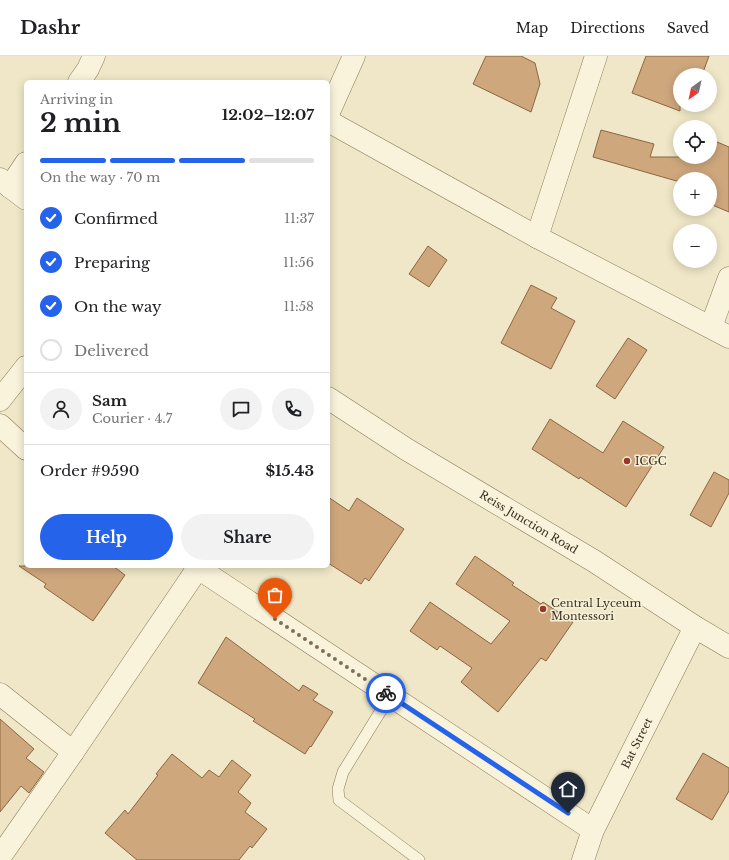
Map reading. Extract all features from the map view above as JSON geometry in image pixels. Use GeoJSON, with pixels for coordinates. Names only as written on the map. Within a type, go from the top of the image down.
{"type":"FeatureCollection","features":[{"type":"Feature","properties":{"kind":"street"},"geometry":{"type":"LineString","coordinates":[[80,80],[94,56]]}},
{"type":"Feature","properties":{"kind":"street"},"geometry":{"type":"LineString","coordinates":[[330,110],[354,56]]}},
{"type":"Feature","properties":{"kind":"street"},"geometry":{"type":"LineString","coordinates":[[537,237],[596,56]]}},
{"type":"Feature","properties":{"kind":"street"},"geometry":{"type":"LineString","coordinates":[[330,122],[537,237],[720,332],[729,278]]}},
{"type":"Feature","properties":{"kind":"street"},"geometry":{"type":"LineString","coordinates":[[12,188],[24,167]]}},
{"type":"Feature","properties":{"kind":"street"},"geometry":{"type":"LineString","coordinates":[[0,400],[24,370]]}},
{"type":"Feature","properties":{"kind":"street","name":"Reiss Junction Road"},"geometry":{"type":"LineString","coordinates":[[330,399],[406,448],[594,560],[695,627],[729,647]]}},
{"type":"Feature","properties":{"kind":"street"},"geometry":{"type":"LineString","coordinates":[[0,424],[24,447]]}},
{"type":"Feature","properties":{"kind":"street"},"geometry":{"type":"LineString","coordinates":[[0,857],[73,752],[195,568]]}},
{"type":"Feature","properties":{"kind":"street"},"geometry":{"type":"LineString","coordinates":[[198,568],[593,830]]}},
{"type":"Feature","properties":{"kind":"street","name":"Bat Street"},"geometry":{"type":"LineString","coordinates":[[584,860],[593,830],[695,627]]}},
{"type":"Feature","properties":{"kind":"street"},"geometry":{"type":"LineString","coordinates":[[0,694],[73,752]]}},
{"type":"Feature","properties":{"kind":"lane"},"geometry":{"type":"LineString","coordinates":[[390,696],[343,772],[338,789],[339,800],[419,860]]}},
{"type":"Feature","properties":{"kind":"building"},"geometry":{"type":"Polygon","coordinates":[[[486,56],[521,56],[535,63],[540,84],[531,112],[473,84],[486,56]]]}},
{"type":"Feature","properties":{"kind":"building"},"geometry":{"type":"Polygon","coordinates":[[[646,56],[709,56],[705,68],[673,68],[673,108],[632,93],[646,56]]]}},
{"type":"Feature","properties":{"kind":"building"},"geometry":{"type":"Polygon","coordinates":[[[601,130],[654,144],[650,157],[673,157],[673,164],[717,164],[717,142],[729,147],[729,212],[717,207],[717,172],[673,172],[673,180],[593,157],[601,130]]]}},
{"type":"Feature","properties":{"kind":"building"},"geometry":{"type":"Polygon","coordinates":[[[428,246],[447,260],[429,287],[409,274],[428,246]]]}},
{"type":"Feature","properties":{"kind":"building"},"geometry":{"type":"Polygon","coordinates":[[[531,285],[557,298],[551,308],[575,321],[551,369],[501,343],[531,285]]]}},
{"type":"Feature","properties":{"kind":"building"},"geometry":{"type":"Polygon","coordinates":[[[628,338],[647,350],[615,399],[596,386],[628,338]]]}},
{"type":"Feature","properties":{"kind":"building"},"geometry":{"type":"Polygon","coordinates":[[[550,419],[603,453],[623,421],[664,447],[626,507],[580,477],[579,479],[532,449],[550,419]]]}},
{"type":"Feature","properties":{"kind":"building"},"geometry":{"type":"Polygon","coordinates":[[[714,472],[729,480],[729,493],[711,527],[690,515],[714,472]]]}},
{"type":"Feature","properties":{"kind":"building"},"geometry":{"type":"Polygon","coordinates":[[[330,498],[349,511],[357,498],[404,529],[369,581],[365,578],[361,584],[330,564],[330,498]]]}},
{"type":"Feature","properties":{"kind":"building"},"geometry":{"type":"Polygon","coordinates":[[[475,556],[514,583],[512,585],[541,604],[543,602],[573,622],[546,661],[541,658],[498,712],[461,682],[472,668],[440,646],[437,650],[410,631],[430,602],[491,644],[510,621],[456,584],[475,556]]]}},
{"type":"Feature","properties":{"kind":"building"},"geometry":{"type":"Polygon","coordinates":[[[19,566],[24,566],[24,568],[116,568],[125,575],[93,621],[44,587],[46,584],[19,566]]]}},
{"type":"Feature","properties":{"kind":"building"},"geometry":{"type":"Polygon","coordinates":[[[226,637],[299,691],[303,685],[318,694],[313,700],[333,712],[305,754],[253,721],[255,719],[198,683],[226,637]]]}},
{"type":"Feature","properties":{"kind":"building"},"geometry":{"type":"Polygon","coordinates":[[[0,719],[34,749],[26,758],[44,772],[29,793],[21,786],[0,812],[0,719]]]}},
{"type":"Feature","properties":{"kind":"building"},"geometry":{"type":"Polygon","coordinates":[[[703,753],[729,768],[729,791],[712,820],[676,799],[703,753]]]}},
{"type":"Feature","properties":{"kind":"building"},"geometry":{"type":"Polygon","coordinates":[[[172,754],[202,778],[209,770],[219,777],[232,760],[251,775],[238,792],[251,803],[245,812],[267,829],[252,848],[250,846],[239,860],[137,860],[105,833],[125,810],[128,814],[172,754]]]}},
{"type":"Feature","properties":{"kind":"way so far"},"geometry":{"type":"LineString","coordinates":[[275,619],[386,693]]}},
{"type":"Feature","properties":{"kind":"place","name":"ICGC"},"geometry":{"type":"Point","coordinates":[627,461]}},
{"type":"Feature","properties":{"kind":"place","name":"Central Lyceum Montessori"},"geometry":{"type":"Point","coordinates":[543,609]}},
{"type":"Feature","properties":{"kind":"route"},"geometry":{"type":"LineString","coordinates":[[386,693],[568,813]]}}]}
